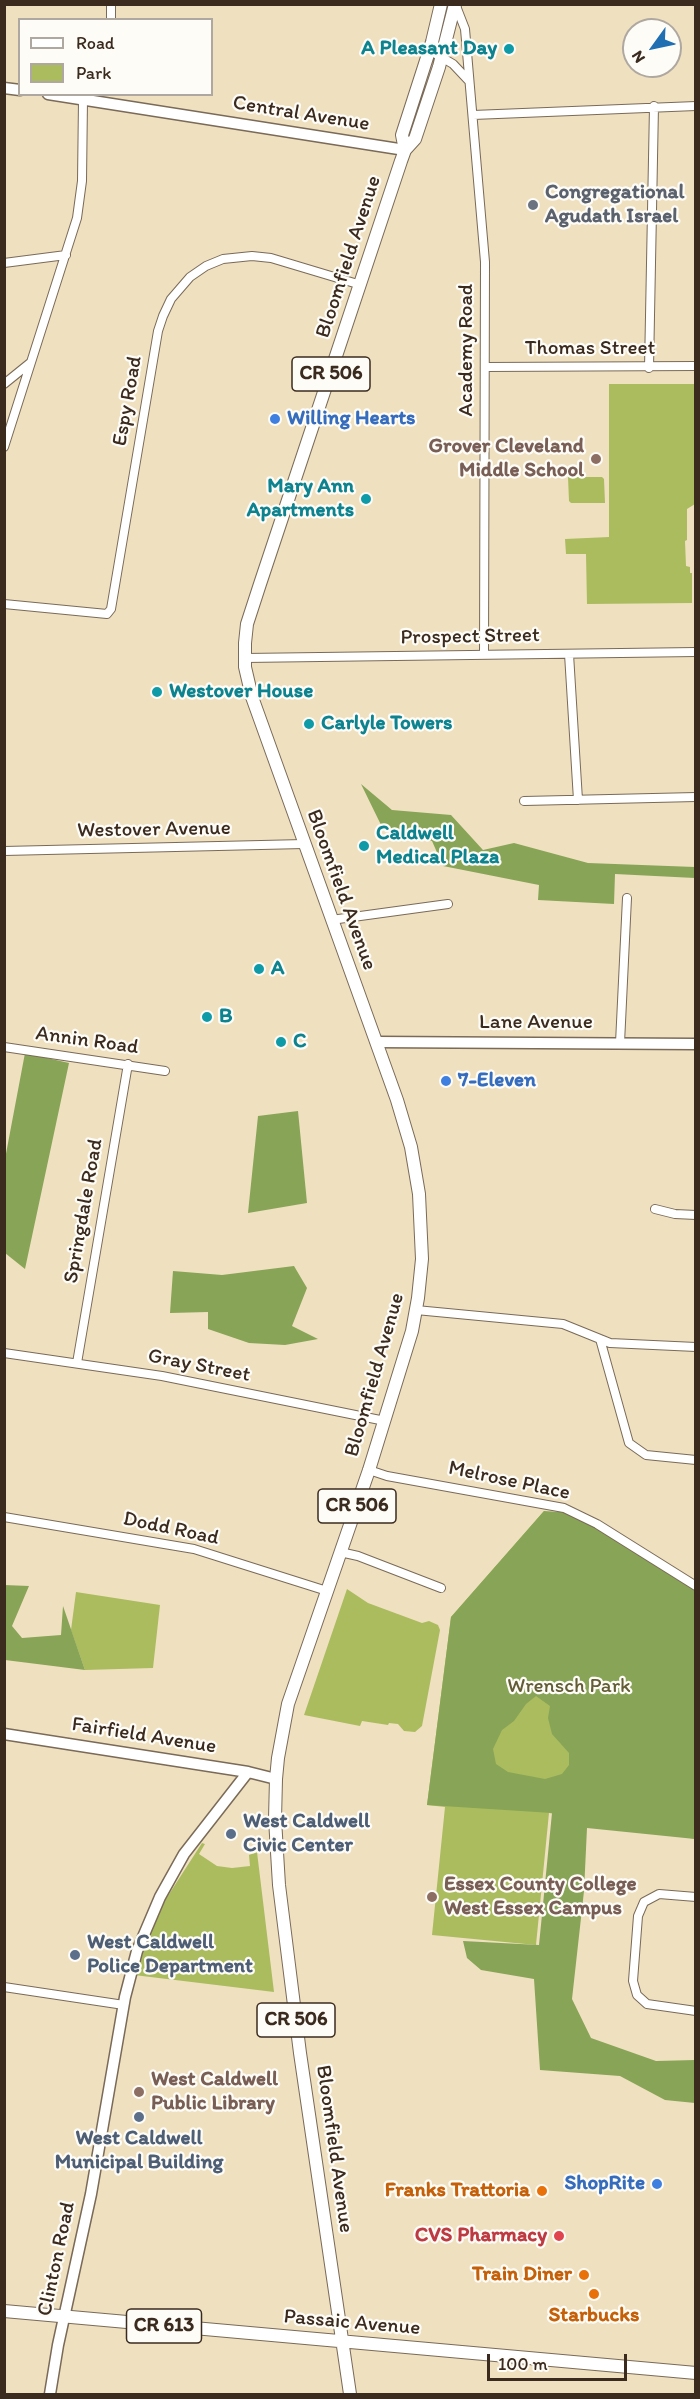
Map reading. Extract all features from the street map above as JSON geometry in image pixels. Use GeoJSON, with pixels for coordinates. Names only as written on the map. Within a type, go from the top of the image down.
{"type":"FeatureCollection","features":[{"type":"Feature","properties":{"kind":"main road","name":"Bloomfield Avenue"},"geometry":{"type":"LineString","coordinates":[[405,150],[402,135],[441,4]]}},
{"type":"Feature","properties":{"kind":"main road","name":"Bloomfield Avenue"},"geometry":{"type":"LineString","coordinates":[[350,2394],[300,2053],[279,1885],[276,1779],[288,1704],[401,1371],[416,1310],[422,1249],[416,1170],[405,1124],[252,697],[244,658],[246,634],[253,607],[405,150],[416,139],[442,58],[455,4]]}},
{"type":"Feature","properties":{"kind":"main road","name":"Passaic Avenue"},"geometry":{"type":"LineString","coordinates":[[4,2311],[696,2373]]}},
{"type":"Feature","properties":{"kind":"street","name":"Academy Road"},"geometry":{"type":"LineString","coordinates":[[455,4],[465,29],[485,262],[484,655]]}},
{"type":"Feature","properties":{"kind":"street"},"geometry":{"type":"LineString","coordinates":[[429,50],[453,64],[470,81]]}},
{"type":"Feature","properties":{"kind":"street","name":"Central Avenue"},"geometry":{"type":"LineString","coordinates":[[60,96],[83,100],[111,100],[405,150]]}},
{"type":"Feature","properties":{"kind":"street"},"geometry":{"type":"LineString","coordinates":[[4,447],[77,218],[82,181],[83,100]]}},
{"type":"Feature","properties":{"kind":"street"},"geometry":{"type":"LineString","coordinates":[[649,368],[654,106]]}},
{"type":"Feature","properties":{"kind":"street"},"geometry":{"type":"LineString","coordinates":[[473,115],[696,106]]}},
{"type":"Feature","properties":{"kind":"street"},"geometry":{"type":"LineString","coordinates":[[4,263],[66,255]]}},
{"type":"Feature","properties":{"kind":"street","name":"Espy Road"},"geometry":{"type":"LineString","coordinates":[[4,604],[107,614],[111,609],[159,332],[171,299],[190,277],[206,266],[223,259],[252,256],[271,258],[361,285]]}},
{"type":"Feature","properties":{"kind":"street"},"geometry":{"type":"LineString","coordinates":[[4,384],[31,362]]}},
{"type":"Feature","properties":{"kind":"street","name":"Thomas Street"},"geometry":{"type":"LineString","coordinates":[[485,367],[696,366]]}},
{"type":"Feature","properties":{"kind":"street","name":"Prospect Street"},"geometry":{"type":"LineString","coordinates":[[244,658],[696,652]]}},
{"type":"Feature","properties":{"kind":"street"},"geometry":{"type":"LineString","coordinates":[[569,654],[578,800]]}},
{"type":"Feature","properties":{"kind":"street"},"geometry":{"type":"LineString","coordinates":[[524,801],[696,797]]}},
{"type":"Feature","properties":{"kind":"street","name":"Westover Avenue"},"geometry":{"type":"LineString","coordinates":[[4,851],[304,844]]}},
{"type":"Feature","properties":{"kind":"street"},"geometry":{"type":"LineString","coordinates":[[620,1043],[627,898]]}},
{"type":"Feature","properties":{"kind":"street"},"geometry":{"type":"LineString","coordinates":[[331,920],[448,904]]}},
{"type":"Feature","properties":{"kind":"street","name":"Lane Avenue"},"geometry":{"type":"LineString","coordinates":[[376,1042],[696,1044]]}},
{"type":"Feature","properties":{"kind":"street","name":"Annin Road"},"geometry":{"type":"LineString","coordinates":[[4,1047],[165,1071]]}},
{"type":"Feature","properties":{"kind":"street","name":"Springdale Road"},"geometry":{"type":"LineString","coordinates":[[77,1363],[128,1064]]}},
{"type":"Feature","properties":{"kind":"street"},"geometry":{"type":"LineString","coordinates":[[655,1209],[675,1214],[696,1215]]}},
{"type":"Feature","properties":{"kind":"street"},"geometry":{"type":"LineString","coordinates":[[416,1310],[563,1324],[610,1343],[696,1347]]}},
{"type":"Feature","properties":{"kind":"street"},"geometry":{"type":"LineString","coordinates":[[600,1339],[628,1443],[646,1455],[696,1460]]}},
{"type":"Feature","properties":{"kind":"street","name":"Gray Street"},"geometry":{"type":"LineString","coordinates":[[4,1353],[162,1376],[385,1421]]}},
{"type":"Feature","properties":{"kind":"street","name":"Melrose Place"},"geometry":{"type":"LineString","coordinates":[[369,1470],[387,1476],[564,1508],[597,1524],[696,1586]]}},
{"type":"Feature","properties":{"kind":"street","name":"Dodd Road"},"geometry":{"type":"LineString","coordinates":[[4,1517],[194,1549],[327,1591]]}},
{"type":"Feature","properties":{"kind":"street"},"geometry":{"type":"LineString","coordinates":[[340,1552],[358,1556],[441,1588]]}},
{"type":"Feature","properties":{"kind":"street","name":"Fairfield Avenue"},"geometry":{"type":"LineString","coordinates":[[4,1734],[248,1772],[276,1779]]}},
{"type":"Feature","properties":{"kind":"street","name":"Clinton Road"},"geometry":{"type":"LineString","coordinates":[[50,2394],[64,2316],[91,2194],[124,2005],[144,1930],[172,1875],[198,1834],[248,1772]]}},
{"type":"Feature","properties":{"kind":"street"},"geometry":{"type":"LineString","coordinates":[[696,1897],[659,1894],[644,1902],[638,1916],[633,1981],[637,1995],[647,2004],[696,2011]]}},
{"type":"Feature","properties":{"kind":"street"},"geometry":{"type":"LineString","coordinates":[[4,1987],[124,2005]]}},
{"type":"Feature","properties":{"kind":"green space"},"geometry":{"type":"Polygon","coordinates":[[[609,384],[695,384],[695,504],[687,509],[687,540],[685,541],[686,566],[690,567],[690,573],[692,573],[692,603],[587,604],[586,554],[566,554],[565,539],[609,537],[609,384]]]}},
{"type":"Feature","properties":{"kind":"green space"},"geometry":{"type":"Polygon","coordinates":[[[568,477],[602,477],[605,503],[571,503],[568,477]]]}},
{"type":"Feature","properties":{"kind":"green space"},"geometry":{"type":"Polygon","coordinates":[[[361,784],[392,810],[451,815],[483,850],[514,843],[588,863],[695,867],[695,878],[615,874],[614,904],[538,900],[539,885],[443,866],[432,841],[383,829],[361,784]]]}},
{"type":"Feature","properties":{"kind":"green space"},"geometry":{"type":"Polygon","coordinates":[[[25,1053],[69,1063],[25,1269],[5,1253],[5,1159],[25,1053]]]}},
{"type":"Feature","properties":{"kind":"green space"},"geometry":{"type":"Polygon","coordinates":[[[298,1111],[307,1203],[248,1213],[258,1116],[298,1111]]]}},
{"type":"Feature","properties":{"kind":"green space"},"geometry":{"type":"Polygon","coordinates":[[[294,1266],[307,1288],[292,1326],[318,1339],[285,1345],[249,1343],[208,1329],[208,1312],[170,1313],[173,1271],[222,1275],[294,1266]]]}},
{"type":"Feature","properties":{"kind":"green space","name":"Wrensch Park"},"geometry":{"type":"Polygon","coordinates":[[[544,1511],[695,1839],[549,1813],[536,1945],[432,1935],[445,1807],[427,1805],[451,1617],[544,1511]]]}},
{"type":"Feature","properties":{"kind":"green space","name":"Wrensch Park"},"geometry":{"type":"Polygon","coordinates":[[[544,1511],[575,1513],[695,1586],[695,1839],[587,1828],[584,1891],[572,1999],[591,2038],[656,2061],[695,2060],[695,2103],[665,2100],[620,2076],[540,2070],[534,1979],[481,1970],[467,1958],[463,1941],[539,1945],[552,1813],[427,1805],[451,1617],[544,1511]],[[536,1696],[526,1704],[514,1721],[502,1730],[493,1749],[496,1764],[508,1772],[545,1779],[562,1774],[569,1765],[569,1753],[552,1734],[548,1718],[550,1706],[536,1696]]]}},
{"type":"Feature","properties":{"kind":"green space"},"geometry":{"type":"Polygon","coordinates":[[[4,1585],[29,1586],[12,1626],[22,1638],[61,1635],[63,1606],[85,1670],[5,1660],[4,1585]]]}},
{"type":"Feature","properties":{"kind":"green space"},"geometry":{"type":"Polygon","coordinates":[[[347,1589],[368,1603],[422,1623],[429,1621],[438,1625],[440,1630],[422,1726],[415,1732],[404,1731],[398,1724],[389,1723],[388,1725],[362,1721],[360,1726],[304,1715],[347,1589]]]}},
{"type":"Feature","properties":{"kind":"green space"},"geometry":{"type":"Polygon","coordinates":[[[76,1592],[160,1605],[153,1668],[85,1670],[71,1630],[76,1592]]]}},
{"type":"Feature","properties":{"kind":"green space"},"geometry":{"type":"Polygon","coordinates":[[[202,1843],[205,1844],[199,1854],[217,1866],[232,1868],[250,1866],[249,1855],[257,1852],[274,1992],[134,1975],[138,1972],[151,1922],[202,1843]]]}},
{"type":"Feature","properties":{"kind":"place","name":"A Pleasant Day"},"geometry":{"type":"Point","coordinates":[509,49]}},
{"type":"Feature","properties":{"kind":"place","name":"Congregational Agudath Israel"},"geometry":{"type":"Point","coordinates":[533,205]}},
{"type":"Feature","properties":{"kind":"place","name":"Willing Hearts"},"geometry":{"type":"Point","coordinates":[275,419]}},
{"type":"Feature","properties":{"kind":"place","name":"Grover Cleveland Middle School"},"geometry":{"type":"Point","coordinates":[596,459]}},
{"type":"Feature","properties":{"kind":"place","name":"Mary Ann Apartments"},"geometry":{"type":"Point","coordinates":[366,499]}},
{"type":"Feature","properties":{"kind":"place","name":"Westover House"},"geometry":{"type":"Point","coordinates":[157,692]}},
{"type":"Feature","properties":{"kind":"place","name":"Carlyle Towers"},"geometry":{"type":"Point","coordinates":[309,724]}},
{"type":"Feature","properties":{"kind":"place","name":"Caldwell Medical Plaza"},"geometry":{"type":"Point","coordinates":[364,846]}},
{"type":"Feature","properties":{"kind":"place","name":"A"},"geometry":{"type":"Point","coordinates":[259,969]}},
{"type":"Feature","properties":{"kind":"place","name":"B"},"geometry":{"type":"Point","coordinates":[207,1017]}},
{"type":"Feature","properties":{"kind":"place","name":"C"},"geometry":{"type":"Point","coordinates":[281,1042]}},
{"type":"Feature","properties":{"kind":"place","name":"7-Eleven"},"geometry":{"type":"Point","coordinates":[446,1081]}},
{"type":"Feature","properties":{"kind":"place","name":"West Caldwell Civic Center"},"geometry":{"type":"Point","coordinates":[231,1834]}},
{"type":"Feature","properties":{"kind":"place","name":"Essex County College West Essex Campus"},"geometry":{"type":"Point","coordinates":[432,1897]}},
{"type":"Feature","properties":{"kind":"place","name":"West Caldwell Police Department"},"geometry":{"type":"Point","coordinates":[75,1955]}},
{"type":"Feature","properties":{"kind":"place","name":"West Caldwell Public Library"},"geometry":{"type":"Point","coordinates":[139,2092]}},
{"type":"Feature","properties":{"kind":"place","name":"West Caldwell Municipal Building"},"geometry":{"type":"Point","coordinates":[139,2117]}},
{"type":"Feature","properties":{"kind":"place","name":"ShopRite"},"geometry":{"type":"Point","coordinates":[657,2184]}},
{"type":"Feature","properties":{"kind":"place","name":"Franks Trattoria"},"geometry":{"type":"Point","coordinates":[542,2191]}},
{"type":"Feature","properties":{"kind":"place","name":"CVS Pharmacy"},"geometry":{"type":"Point","coordinates":[559,2236]}},
{"type":"Feature","properties":{"kind":"place","name":"Train Diner"},"geometry":{"type":"Point","coordinates":[584,2275]}},
{"type":"Feature","properties":{"kind":"place","name":"Starbucks"},"geometry":{"type":"Point","coordinates":[594,2294]}}]}
